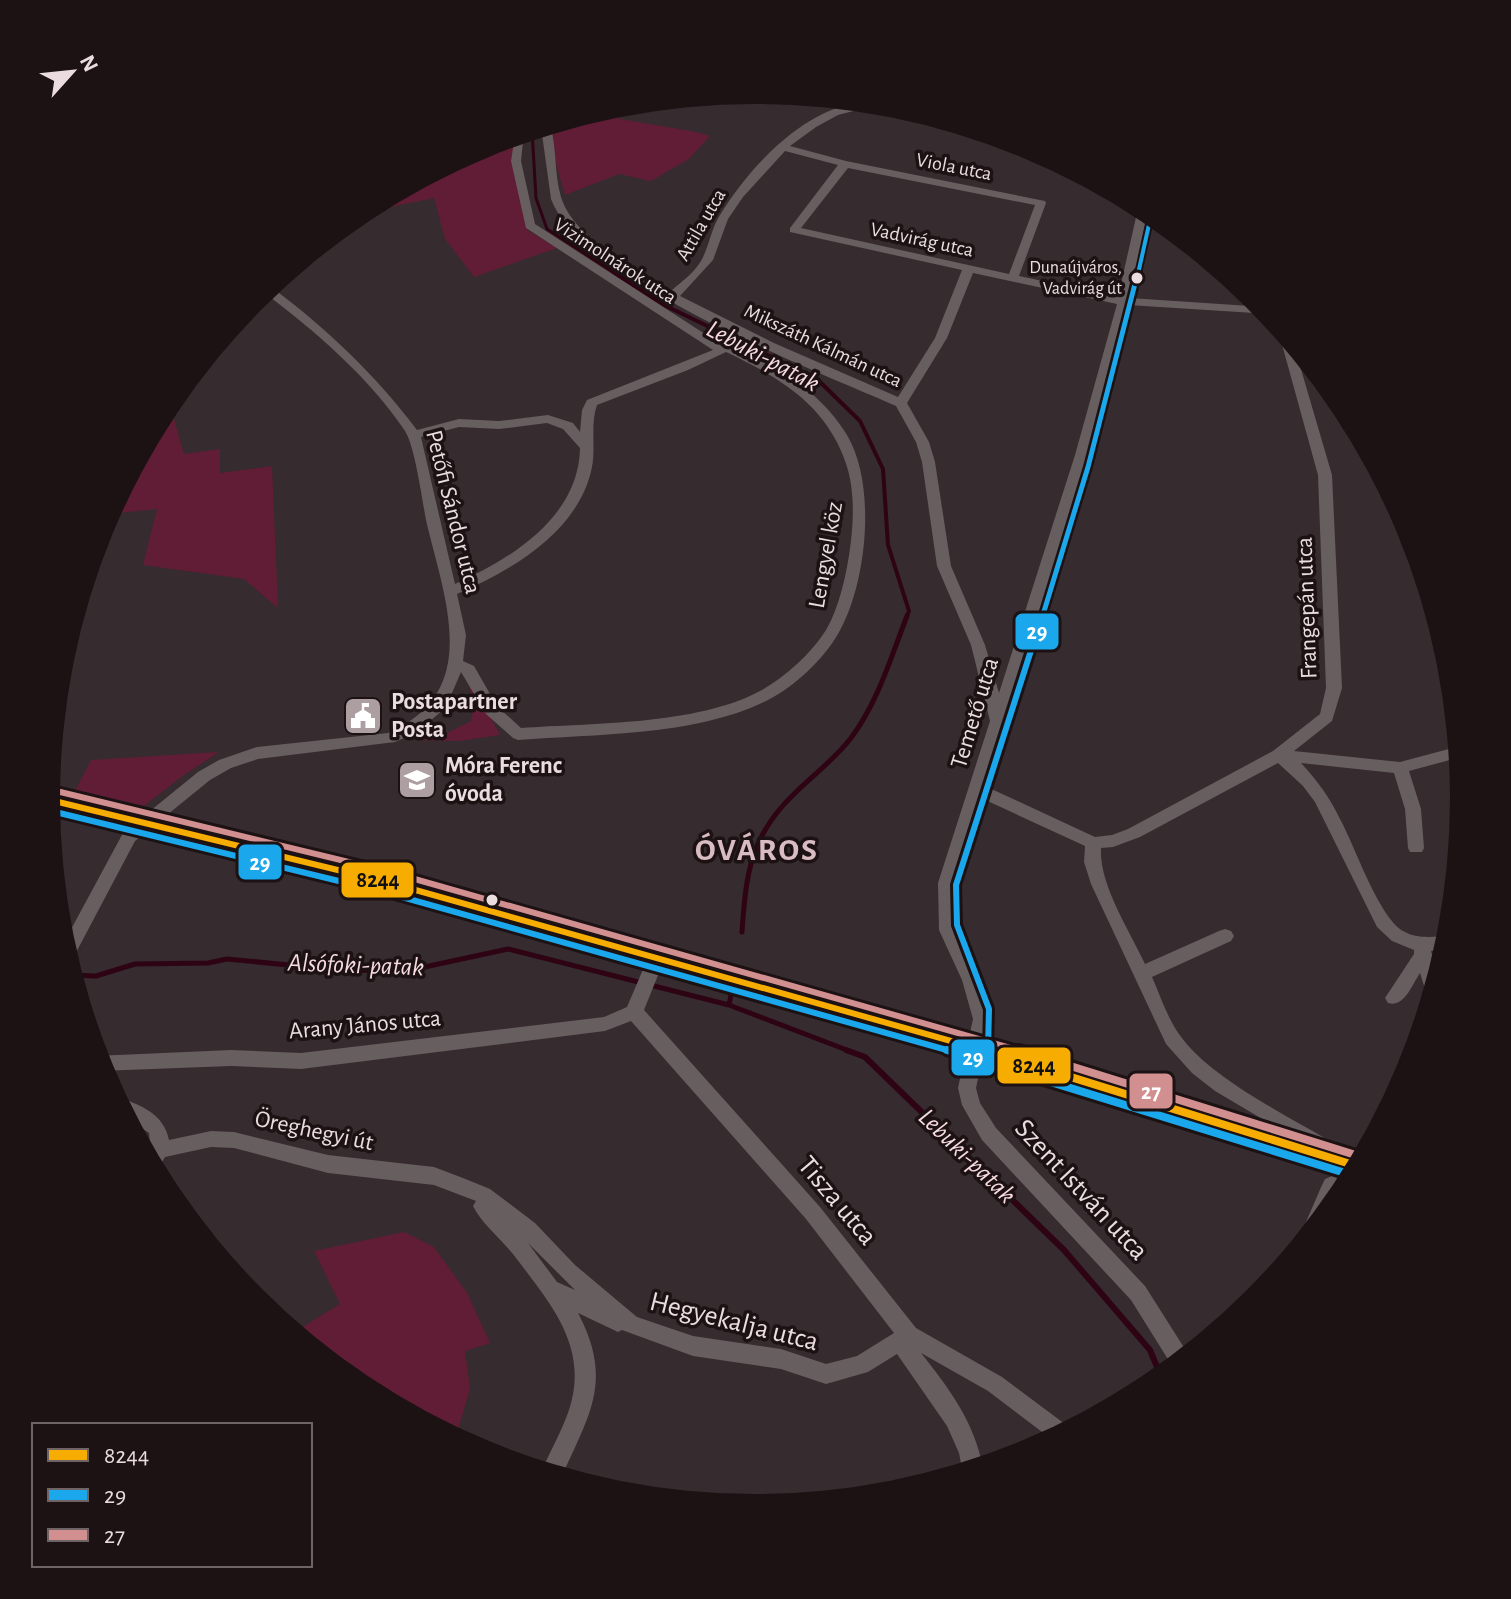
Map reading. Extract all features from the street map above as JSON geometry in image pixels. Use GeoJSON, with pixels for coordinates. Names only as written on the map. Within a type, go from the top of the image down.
{"type":"FeatureCollection","features":[{"type":"Feature","properties":{"kind":"street","name":"Attila utca"},"geometry":{"type":"LineString","coordinates":[[673,296],[703,266],[723,217],[767,162],[824,117],[842,110]]}},
{"type":"Feature","properties":{"kind":"street","name":"Mikszáth Kálmán utca"},"geometry":{"type":"LineString","coordinates":[[547,136],[554,192],[561,210],[575,228],[607,256],[673,296],[747,334],[901,403],[916,426],[934,478],[935,527],[944,566],[979,647],[998,724]]}},
{"type":"Feature","properties":{"kind":"street","name":"Vizimolnárok utca"},"geometry":{"type":"LineString","coordinates":[[518,146],[516,161],[530,226],[724,349]]}},
{"type":"Feature","properties":{"kind":"street","name":"Viola utca"},"geometry":{"type":"LineString","coordinates":[[784,148],[845,164],[1041,203],[1013,277]]}},
{"type":"Feature","properties":{"kind":"street","name":"Vadvirág utca"},"geometry":{"type":"LineString","coordinates":[[845,164],[794,230],[1123,302]]}},
{"type":"Feature","properties":{"kind":"street","name":"Temető utca"},"geometry":{"type":"LineString","coordinates":[[978,1048],[982,1019],[971,980],[948,930],[946,883],[1082,455],[1123,302],[1140,220]]}},
{"type":"Feature","properties":{"kind":"street"},"geometry":{"type":"LineString","coordinates":[[901,403],[941,338],[969,268]]}},
{"type":"Feature","properties":{"kind":"street","name":"Petőfi Sándor utca"},"geometry":{"type":"LineString","coordinates":[[74,940],[129,837],[204,776],[242,758],[268,752],[390,738],[413,728],[441,703],[457,664],[459,635],[414,435],[364,373],[307,319],[277,296]]}},
{"type":"Feature","properties":{"kind":"street"},"geometry":{"type":"LineString","coordinates":[[1123,302],[1248,309]]}},
{"type":"Feature","properties":{"kind":"street"},"geometry":{"type":"LineString","coordinates":[[449,592],[512,563],[550,531],[580,483],[586,465],[586,416],[591,403],[628,385],[683,367],[724,349],[747,334]]}},
{"type":"Feature","properties":{"kind":"street","name":"Lengyel köz"},"geometry":{"type":"LineString","coordinates":[[457,664],[469,670],[491,710],[518,734],[674,719],[727,710],[763,696],[794,672],[831,634],[844,609],[859,520],[859,494],[851,458],[832,422],[794,383],[773,369],[724,349]]}},
{"type":"Feature","properties":{"kind":"street","name":"Frangepán utca"},"geometry":{"type":"LineString","coordinates":[[1093,843],[1113,841],[1134,833],[1279,755],[1327,717],[1334,688],[1325,475],[1292,358]]}},
{"type":"Feature","properties":{"kind":"street"},"geometry":{"type":"LineString","coordinates":[[414,435],[459,423],[499,425],[548,419],[568,426],[586,446]]}},
{"type":"Feature","properties":{"kind":"street"},"geometry":{"type":"LineString","coordinates":[[1279,755],[1400,768],[1450,755]]}},
{"type":"Feature","properties":{"kind":"street"},"geometry":{"type":"LineString","coordinates":[[1279,755],[1298,768],[1330,813],[1388,929],[1422,950],[1435,946]]}},
{"type":"Feature","properties":{"kind":"street"},"geometry":{"type":"LineString","coordinates":[[1400,768],[1413,809],[1416,848]]}},
{"type":"Feature","properties":{"kind":"street"},"geometry":{"type":"LineString","coordinates":[[977,789],[1093,843],[1092,862],[1172,1039],[1198,1067],[1342,1172]]}},
{"type":"Feature","properties":{"kind":"street"},"geometry":{"type":"LineString","coordinates":[[60,802],[387,882],[653,964],[978,1048],[1342,1174]]}},
{"type":"Feature","properties":{"kind":"street"},"geometry":{"type":"LineString","coordinates":[[1141,974],[1225,936]]}},
{"type":"Feature","properties":{"kind":"street"},"geometry":{"type":"LineString","coordinates":[[1422,950],[1429,972]]}},
{"type":"Feature","properties":{"kind":"street"},"geometry":{"type":"LineString","coordinates":[[1394,998],[1422,950]]}},
{"type":"Feature","properties":{"kind":"street"},"geometry":{"type":"LineString","coordinates":[[634,1012],[653,964]]}},
{"type":"Feature","properties":{"kind":"street","name":"Arany János utca"},"geometry":{"type":"LineString","coordinates":[[112,1062],[231,1058],[301,1061],[605,1024],[634,1012]]}},
{"type":"Feature","properties":{"kind":"street","name":"Tisza utca"},"geometry":{"type":"LineString","coordinates":[[634,1012],[813,1213],[904,1338],[995,1384],[1054,1427]]}},
{"type":"Feature","properties":{"kind":"street","name":"Szent István utca"},"geometry":{"type":"LineString","coordinates":[[978,1048],[967,1088],[971,1105],[989,1134],[1138,1293],[1176,1353]]}},
{"type":"Feature","properties":{"kind":"street"},"geometry":{"type":"LineString","coordinates":[[134,1111],[156,1125],[161,1136],[157,1154]]}},
{"type":"Feature","properties":{"kind":"street","name":"Öreghegyi út"},"geometry":{"type":"LineString","coordinates":[[159,1157],[211,1139],[234,1140],[328,1164],[434,1176],[483,1195],[528,1229],[568,1272]]}},
{"type":"Feature","properties":{"kind":"street","name":"Öreghegyi út"},"geometry":{"type":"LineString","coordinates":[[456,1184],[511,1233],[578,1333],[586,1359],[586,1383],[579,1413],[555,1465]]}},
{"type":"Feature","properties":{"kind":"street","name":"Hegyekalja utca"},"geometry":{"type":"LineString","coordinates":[[568,1272],[631,1325],[693,1346],[781,1359],[826,1374],[861,1365],[904,1338]]}},
{"type":"Feature","properties":{"kind":"street","name":"Öreghegyi út"},"geometry":{"type":"LineString","coordinates":[[551,1290],[612,1321],[631,1325]]}},
{"type":"Feature","properties":{"kind":"street"},"geometry":{"type":"LineString","coordinates":[[904,1338],[960,1427],[972,1460]]}},
{"type":"Feature","properties":{"kind":"shaded area"},"geometry":{"type":"Polygon","coordinates":[[[616,118],[710,136],[689,159],[651,181],[619,174],[565,195],[551,135],[616,118]]]}},
{"type":"Feature","properties":{"kind":"shaded area"},"geometry":{"type":"Polygon","coordinates":[[[514,148],[512,161],[527,230],[557,248],[474,277],[445,239],[434,198],[393,206],[448,176],[514,148]]]}},
{"type":"Feature","properties":{"kind":"shaded area"},"geometry":{"type":"Polygon","coordinates":[[[174,418],[184,454],[220,449],[220,473],[272,466],[278,608],[244,579],[143,565],[157,509],[122,513],[174,418]]]}},
{"type":"Feature","properties":{"kind":"shaded area"},"geometry":{"type":"Polygon","coordinates":[[[468,681],[471,681],[500,735],[459,741],[415,740],[445,734],[471,721],[474,706],[468,681]]]}},
{"type":"Feature","properties":{"kind":"shaded area"},"geometry":{"type":"Polygon","coordinates":[[[219,752],[144,806],[75,791],[91,760],[219,752]]]}},
{"type":"Feature","properties":{"kind":"shaded area"},"geometry":{"type":"Polygon","coordinates":[[[404,1232],[434,1247],[467,1293],[490,1343],[465,1351],[470,1389],[458,1428],[369,1378],[303,1327],[340,1304],[314,1251],[404,1232]]]}},
{"type":"Feature","properties":{"kind":"waterway","name":"Lebuki-patak"},"geometry":{"type":"LineString","coordinates":[[533,141],[536,198],[547,229],[616,274]]}},
{"type":"Feature","properties":{"kind":"waterway","name":"Lebuki-patak"},"geometry":{"type":"LineString","coordinates":[[613,272],[666,306],[817,379],[860,421],[883,469],[888,545],[909,611],[906,618]]}},
{"type":"Feature","properties":{"kind":"waterway","name":"Lebuki-patak"},"geometry":{"type":"LineString","coordinates":[[742,932],[749,874],[759,841],[779,810],[838,753],[861,724],[883,679],[907,616]]}},
{"type":"Feature","properties":{"kind":"waterway","name":"Alsófoki-patak"},"geometry":{"type":"LineString","coordinates":[[83,975],[96,976],[135,964],[208,963],[227,959],[340,970],[406,971],[508,949],[729,1005]]}},
{"type":"Feature","properties":{"kind":"waterway","name":"Lebuki-patak"},"geometry":{"type":"LineString","coordinates":[[729,1005],[731,995]]}},
{"type":"Feature","properties":{"kind":"waterway","name":"Lebuki-patak"},"geometry":{"type":"LineString","coordinates":[[729,1005],[852,1052]]}},
{"type":"Feature","properties":{"kind":"waterway","name":"Lebuki-patak"},"geometry":{"type":"LineString","coordinates":[[846,1050],[865,1057],[1064,1250],[1150,1350],[1157,1367]]}},
{"type":"Feature","properties":{"kind":"transit line","name":"29"},"geometry":{"type":"LineString","coordinates":[[988,1049],[989,1009],[957,925],[956,885],[1088,467],[1149,226]]}},
{"type":"Feature","properties":{"kind":"transit line","name":"27"},"geometry":{"type":"LineString","coordinates":[[60,792],[390,872],[747,971],[981,1038],[1353,1154]]}},
{"type":"Feature","properties":{"kind":"transit line","name":"8244"},"geometry":{"type":"LineString","coordinates":[[60,802],[387,882],[744,981],[978,1048],[1348,1163]]}},
{"type":"Feature","properties":{"kind":"transit line","name":"29"},"geometry":{"type":"LineString","coordinates":[[60,813],[384,892],[741,991],[975,1058],[1343,1172]]}},
{"type":"Feature","properties":{"kind":"place","name":"Dunaújváros, Vadvirág út"},"geometry":{"type":"Point","coordinates":[1137,278]}},
{"type":"Feature","properties":{"kind":"place","name":"Postapartner Posta"},"geometry":{"type":"Point","coordinates":[363,716]}},
{"type":"Feature","properties":{"kind":"place","name":"Móra Ferenc óvoda"},"geometry":{"type":"Point","coordinates":[417,780]}},
{"type":"Feature","properties":{"kind":"district","name":"ÓVÁROS"},"geometry":{"type":"Point","coordinates":[757,850]}}]}
